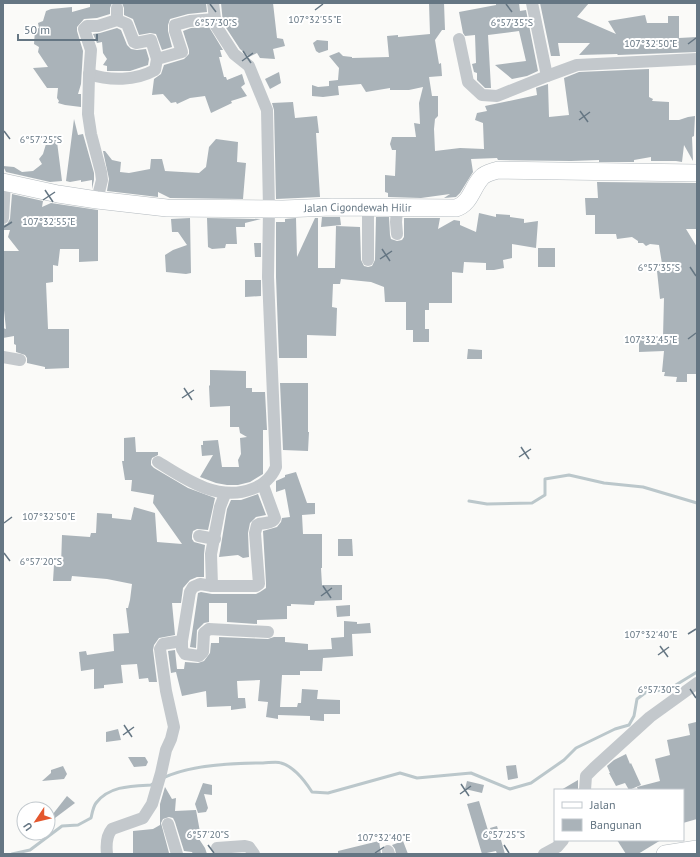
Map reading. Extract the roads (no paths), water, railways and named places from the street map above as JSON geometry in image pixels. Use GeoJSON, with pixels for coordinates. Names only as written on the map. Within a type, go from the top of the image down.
{"type":"FeatureCollection","features":[{"type":"Feature","properties":{"kind":"street"},"geometry":{"type":"LineString","coordinates":[[158,462],[194,484],[225,494],[244,492],[263,485],[276,467],[269,300],[267,110],[249,66],[234,54],[216,26],[214,3]]}},
{"type":"Feature","properties":{"kind":"street"},"geometry":{"type":"LineString","coordinates":[[532,3],[547,76]]}},
{"type":"Feature","properties":{"kind":"street"},"geometry":{"type":"LineString","coordinates":[[117,8],[117,20]]}},
{"type":"Feature","properties":{"kind":"street"},"geometry":{"type":"LineString","coordinates":[[157,59],[182,52],[175,31],[175,25],[215,19]]}},
{"type":"Feature","properties":{"kind":"street"},"geometry":{"type":"LineString","coordinates":[[89,74],[103,78],[136,77],[155,70],[157,59],[151,40],[136,43],[134,42],[127,24],[117,20],[98,26],[87,26],[84,29],[91,50],[89,74],[88,114],[91,134],[100,164],[102,180],[97,200]]}},
{"type":"Feature","properties":{"kind":"street"},"geometry":{"type":"LineString","coordinates":[[459,39],[468,82],[482,95],[497,96],[577,66],[697,59]]}},
{"type":"Feature","properties":{"kind":"street","name":"Jalan Cigondewah Hilir"},"geometry":{"type":"LineString","coordinates":[[4,183],[97,200],[167,208],[456,208],[461,207],[468,200],[480,179],[488,173],[498,170],[697,173]]}},
{"type":"Feature","properties":{"kind":"street"},"geometry":{"type":"LineString","coordinates":[[3,218],[4,183]]}},
{"type":"Feature","properties":{"kind":"street"},"geometry":{"type":"LineString","coordinates":[[368,207],[368,260]]}},
{"type":"Feature","properties":{"kind":"street"},"geometry":{"type":"LineString","coordinates":[[397,208],[397,234]]}},
{"type":"Feature","properties":{"kind":"street"},"geometry":{"type":"LineString","coordinates":[[3,357],[20,360]]}},
{"type":"Feature","properties":{"kind":"street"},"geometry":{"type":"LineString","coordinates":[[263,485],[275,518],[270,522],[259,524],[256,528],[255,533],[259,584],[256,586],[196,585],[193,587],[190,592],[182,641],[182,650],[185,654],[199,656],[203,652],[204,633],[209,629],[268,632]]}},
{"type":"Feature","properties":{"kind":"street"},"geometry":{"type":"LineString","coordinates":[[212,586],[211,554],[220,507],[225,494]]}},
{"type":"Feature","properties":{"kind":"street"},"geometry":{"type":"LineString","coordinates":[[199,536],[215,539]]}},
{"type":"Feature","properties":{"kind":"street"},"geometry":{"type":"LineString","coordinates":[[107,854],[109,832],[112,829],[142,818],[152,804],[166,750],[174,727],[166,691],[160,649],[163,644],[182,641]]}},
{"type":"Feature","properties":{"kind":"street"},"geometry":{"type":"LineString","coordinates":[[585,789],[586,776],[594,768],[650,717],[697,684]]}},
{"type":"Feature","properties":{"kind":"street"},"geometry":{"type":"LineString","coordinates":[[168,824],[176,854]]}},
{"type":"Feature","properties":{"kind":"street"},"geometry":{"type":"LineString","coordinates":[[544,854],[557,847],[562,841]]}},
{"type":"Feature","properties":{"kind":"street"},"geometry":{"type":"LineString","coordinates":[[217,848],[245,846],[249,847],[254,854]]}},
{"type":"Feature","properties":{"kind":"street"},"geometry":{"type":"LineString","coordinates":[[665,854],[697,849]]}},
{"type":"Feature","properties":{"kind":"waterway"},"geometry":{"type":"LineString","coordinates":[[469,501],[487,504],[532,503],[545,495],[545,479],[569,475],[604,483],[643,487],[697,503]]}},
{"type":"Feature","properties":{"kind":"waterway"},"geometry":{"type":"LineString","coordinates":[[163,778],[186,770],[212,766],[279,762],[295,771],[312,792],[328,793],[400,773],[417,778],[471,773],[510,789],[531,783],[564,760],[576,748],[615,729],[629,725],[634,716],[637,699],[649,690],[666,691],[697,672]]}},
{"type":"Feature","properties":{"kind":"waterway"},"geometry":{"type":"LineString","coordinates":[[12,854],[30,850],[62,826],[78,825],[91,818],[93,808],[96,803],[107,793],[121,788],[151,785],[154,783]]}}]}
